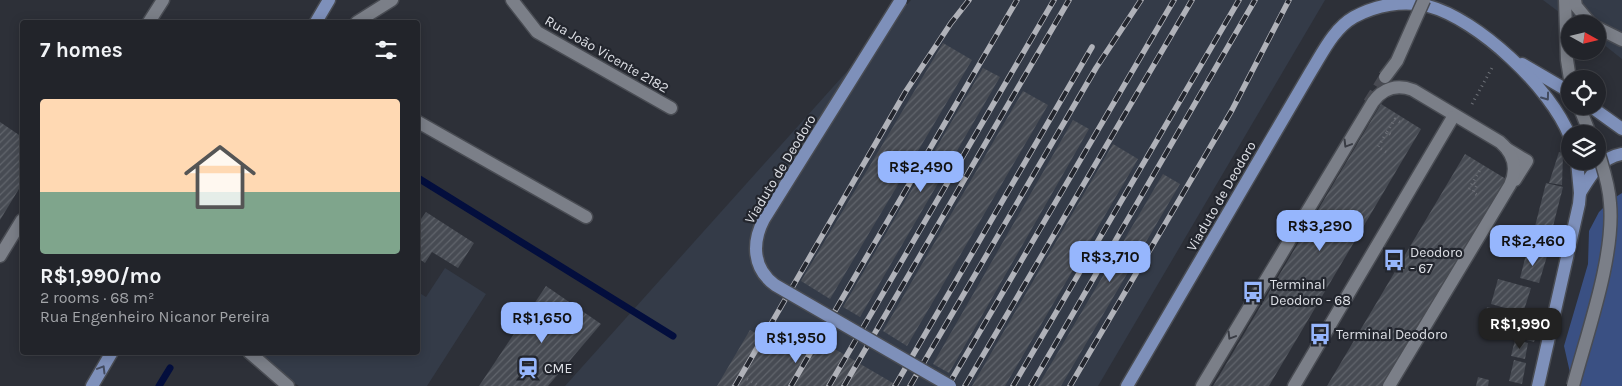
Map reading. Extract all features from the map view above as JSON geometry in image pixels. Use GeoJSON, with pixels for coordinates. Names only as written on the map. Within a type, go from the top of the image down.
{"type":"FeatureCollection","features":[{"type":"Feature","properties":{"kind":"main road"},"geometry":{"type":"LineString","coordinates":[[317,20],[329,0]]}},
{"type":"Feature","properties":{"kind":"main road","name":"Viaduto de Deodoro"},"geometry":{"type":"LineString","coordinates":[[901,0],[764,219],[757,236],[756,259],[760,269],[775,284],[950,386]]}},
{"type":"Feature","properties":{"kind":"main road","name":"Viaduto de Deodoro"},"geometry":{"type":"LineString","coordinates":[[1128,386],[1310,73],[1339,29],[1352,18],[1370,9],[1390,4],[1418,1],[1458,19],[1515,61]]}},
{"type":"Feature","properties":{"kind":"main road"},"geometry":{"type":"LineString","coordinates":[[1515,61],[1540,72],[1561,86]]}},
{"type":"Feature","properties":{"kind":"main road"},"geometry":{"type":"LineString","coordinates":[[1515,61],[1548,99],[1563,125]]}},
{"type":"Feature","properties":{"kind":"main road"},"geometry":{"type":"LineString","coordinates":[[1603,115],[1622,129]]}},
{"type":"Feature","properties":{"kind":"main road"},"geometry":{"type":"LineString","coordinates":[[1580,193],[1591,174],[1603,161],[1622,154]]}},
{"type":"Feature","properties":{"kind":"main road"},"geometry":{"type":"LineString","coordinates":[[1538,386],[1574,234],[1580,193],[1578,170]]}},
{"type":"Feature","properties":{"kind":"main road"},"geometry":{"type":"LineString","coordinates":[[92,386],[110,355]]}},
{"type":"Feature","properties":{"kind":"street"},"geometry":{"type":"LineString","coordinates":[[150,20],[163,0]]}},
{"type":"Feature","properties":{"kind":"street"},"geometry":{"type":"LineString","coordinates":[[360,20],[392,0]]}},
{"type":"Feature","properties":{"kind":"street","name":"Rua João Vicente 2182"},"geometry":{"type":"LineString","coordinates":[[512,0],[537,32],[671,108]]}},
{"type":"Feature","properties":{"kind":"street"},"geometry":{"type":"LineString","coordinates":[[1565,0],[1569,70]]}},
{"type":"Feature","properties":{"kind":"street"},"geometry":{"type":"LineString","coordinates":[[1575,0],[1576,6],[1584,15]]}},
{"type":"Feature","properties":{"kind":"street"},"geometry":{"type":"LineString","coordinates":[[1391,386],[1527,161],[1385,77],[1397,60],[1418,1]]}},
{"type":"Feature","properties":{"kind":"street"},"geometry":{"type":"LineString","coordinates":[[1606,32],[1622,40]]}},
{"type":"Feature","properties":{"kind":"street"},"geometry":{"type":"LineString","coordinates":[[1202,386],[1372,102],[1383,91],[1398,87],[1413,90],[1500,142],[1511,154],[1515,170],[1510,185],[1391,386]]}},
{"type":"Feature","properties":{"kind":"street"},"geometry":{"type":"LineString","coordinates":[[1294,386],[1453,117]]}},
{"type":"Feature","properties":{"kind":"street"},"geometry":{"type":"LineString","coordinates":[[420,123],[586,217]]}},
{"type":"Feature","properties":{"kind":"street"},"geometry":{"type":"LineString","coordinates":[[1573,386],[1609,241],[1610,203],[1604,170]]}},
{"type":"Feature","properties":{"kind":"street"},"geometry":{"type":"LineString","coordinates":[[0,256],[20,223]]}},
{"type":"Feature","properties":{"kind":"street"},"geometry":{"type":"LineString","coordinates":[[252,355],[288,386]]}},
{"type":"Feature","properties":{"kind":"path"},"geometry":{"type":"LineString","coordinates":[[1469,109],[1502,51]]}},
{"type":"Feature","properties":{"kind":"path"},"geometry":{"type":"LineString","coordinates":[[1384,138],[1395,120],[1403,124]]}},
{"type":"Feature","properties":{"kind":"path"},"geometry":{"type":"LineString","coordinates":[[1386,152],[1378,147],[1387,132],[1392,135]]}},
{"type":"Feature","properties":{"kind":"path"},"geometry":{"type":"LineString","coordinates":[[1469,189],[1480,170]]}},
{"type":"Feature","properties":{"kind":"path"},"geometry":{"type":"LineString","coordinates":[[1474,183],[1477,185],[1473,192],[1477,195]]}},
{"type":"Feature","properties":{"kind":"path"},"geometry":{"type":"LineString","coordinates":[[746,378],[759,386]]}},
{"type":"Feature","properties":{"kind":"shaded area"},"geometry":{"type":"Polygon","coordinates":[[[911,0],[1325,0],[1098,386],[565,386],[911,0]]]}},
{"type":"Feature","properties":{"kind":"shaded area"},"geometry":{"type":"Polygon","coordinates":[[[1543,0],[1622,0],[1622,59],[1606,46],[1606,15],[1563,15],[1543,0]]]}},
{"type":"Feature","properties":{"kind":"shaded area"},"geometry":{"type":"Polygon","coordinates":[[[1622,193],[1622,386],[1573,386],[1564,346],[1588,264],[1589,231],[1599,212],[1611,200],[1622,193]]]}},
{"type":"Feature","properties":{"kind":"shaded area"},"geometry":{"type":"Polygon","coordinates":[[[445,268],[486,294],[427,386],[299,386],[250,355],[420,355],[420,293],[426,297],[445,268]]]}},
{"type":"Feature","properties":{"kind":"building"},"geometry":{"type":"Polygon","coordinates":[[[943,43],[972,60],[830,299],[801,281],[943,43]]]}},
{"type":"Feature","properties":{"kind":"building"},"geometry":{"type":"Polygon","coordinates":[[[983,68],[1000,77],[860,317],[843,307],[983,68]]]}},
{"type":"Feature","properties":{"kind":"building"},"geometry":{"type":"Polygon","coordinates":[[[1023,91],[1048,105],[907,346],[883,331],[1023,91]]]}},
{"type":"Feature","properties":{"kind":"building"},"geometry":{"type":"Polygon","coordinates":[[[1381,104],[1421,129],[1269,386],[1213,386],[1381,104]]]}},
{"type":"Feature","properties":{"kind":"building"},"geometry":{"type":"Polygon","coordinates":[[[1073,120],[1089,129],[949,373],[933,364],[1073,120]]]}},
{"type":"Feature","properties":{"kind":"building"},"geometry":{"type":"Polygon","coordinates":[[[0,122],[20,136],[20,187],[0,220],[0,122]]]}},
{"type":"Feature","properties":{"kind":"building"},"geometry":{"type":"Polygon","coordinates":[[[1113,144],[1138,159],[1005,386],[972,386],[1113,144]]]}},
{"type":"Feature","properties":{"kind":"building"},"geometry":{"type":"Polygon","coordinates":[[[1559,152],[1561,152],[1562,185],[1549,183],[1559,152]]]}},
{"type":"Feature","properties":{"kind":"building"},"geometry":{"type":"Polygon","coordinates":[[[1465,154],[1506,179],[1383,386],[1327,386],[1465,154]]]}},
{"type":"Feature","properties":{"kind":"building"},"geometry":{"type":"Polygon","coordinates":[[[1163,174],[1180,184],[1061,386],[1038,386],[1163,174]]]}},
{"type":"Feature","properties":{"kind":"building"},"geometry":{"type":"Polygon","coordinates":[[[1546,183],[1563,187],[1547,250],[1530,246],[1546,183]]]}},
{"type":"Feature","properties":{"kind":"building"},"geometry":{"type":"Polygon","coordinates":[[[426,212],[474,243],[458,268],[432,252],[425,263],[420,259],[421,219],[426,212]]]}},
{"type":"Feature","properties":{"kind":"building"},"geometry":{"type":"Polygon","coordinates":[[[1527,251],[1547,256],[1539,283],[1520,278],[1527,251]]]}},
{"type":"Feature","properties":{"kind":"building"},"geometry":{"type":"Polygon","coordinates":[[[1498,279],[1531,288],[1523,313],[1491,304],[1498,279]]]}},
{"type":"Feature","properties":{"kind":"building"},"geometry":{"type":"Polygon","coordinates":[[[546,286],[601,324],[548,386],[479,386],[546,286]]]}},
{"type":"Feature","properties":{"kind":"building"},"geometry":{"type":"Polygon","coordinates":[[[1487,307],[1540,321],[1534,342],[1482,328],[1487,307]]]}},
{"type":"Feature","properties":{"kind":"building"},"geometry":{"type":"Polygon","coordinates":[[[792,324],[898,386],[717,386],[750,330],[779,346],[792,324]]]}},
{"type":"Feature","properties":{"kind":"building"},"geometry":{"type":"Polygon","coordinates":[[[1515,340],[1528,343],[1525,359],[1511,356],[1515,340]]]}},
{"type":"Feature","properties":{"kind":"building"},"geometry":{"type":"Polygon","coordinates":[[[1514,360],[1526,363],[1522,384],[1509,381],[1514,360]]]}},
{"type":"Feature","properties":{"kind":"building"},"geometry":{"type":"Polygon","coordinates":[[[1478,377],[1489,380],[1488,386],[1476,386],[1478,377]]]}},
{"type":"Feature","properties":{"kind":"waterway"},"geometry":{"type":"LineString","coordinates":[[420,179],[673,336]]}},
{"type":"Feature","properties":{"kind":"waterway"},"geometry":{"type":"LineString","coordinates":[[159,386],[170,368]]}},
{"type":"Feature","properties":{"kind":"tunnel"},"geometry":{"type":"LineString","coordinates":[[1369,103],[1385,77]]}},
{"type":"Feature","properties":{"kind":"railway"},"geometry":{"type":"LineString","coordinates":[[735,386],[906,91],[951,23],[969,0]]}},
{"type":"Feature","properties":{"kind":"railway"},"geometry":{"type":"LineString","coordinates":[[791,386],[1017,0]]}},
{"type":"Feature","properties":{"kind":"railway"},"geometry":{"type":"LineString","coordinates":[[829,386],[1054,0]]}},
{"type":"Feature","properties":{"kind":"railway"},"geometry":{"type":"LineString","coordinates":[[844,386],[1069,0]]}},
{"type":"Feature","properties":{"kind":"railway"},"geometry":{"type":"LineString","coordinates":[[910,386],[1096,68],[1141,0]]}},
{"type":"Feature","properties":{"kind":"railway"},"geometry":{"type":"LineString","coordinates":[[948,386],[1174,0]]}},
{"type":"Feature","properties":{"kind":"railway"},"geometry":{"type":"LineString","coordinates":[[965,386],[1192,0]]}},
{"type":"Feature","properties":{"kind":"railway"},"geometry":{"type":"LineString","coordinates":[[1013,386],[1239,0]]}},
{"type":"Feature","properties":{"kind":"railway"},"geometry":{"type":"LineString","coordinates":[[1031,386],[1255,0]]}},
{"type":"Feature","properties":{"kind":"railway"},"geometry":{"type":"LineString","coordinates":[[1070,386],[1232,110],[1289,0]]}},
{"type":"Feature","properties":{"kind":"railway"},"geometry":{"type":"LineString","coordinates":[[895,386],[1092,47]]}},
{"type":"Feature","properties":{"kind":"place","name":"Deodoro - 67"},"geometry":{"type":"Point","coordinates":[1394,260]}},
{"type":"Feature","properties":{"kind":"place","name":"Terminal Deodoro - 68"},"geometry":{"type":"Point","coordinates":[1253,292]}},
{"type":"Feature","properties":{"kind":"place","name":"Terminal Deodoro"},"geometry":{"type":"Point","coordinates":[1320,334]}},
{"type":"Feature","properties":{"kind":"place","name":"CME"},"geometry":{"type":"Point","coordinates":[528,368]}}]}
